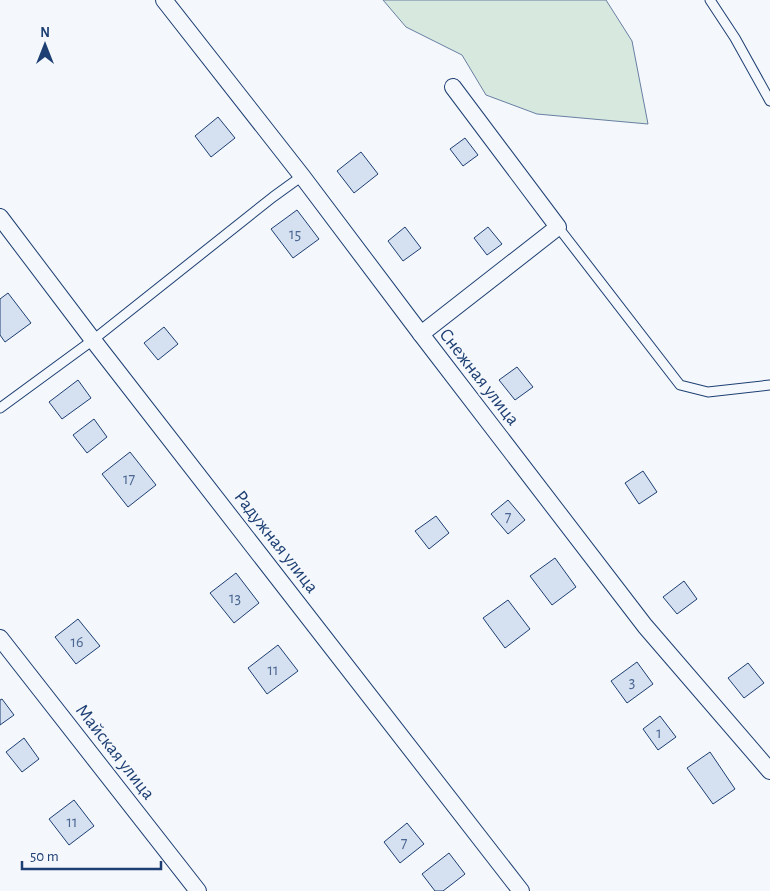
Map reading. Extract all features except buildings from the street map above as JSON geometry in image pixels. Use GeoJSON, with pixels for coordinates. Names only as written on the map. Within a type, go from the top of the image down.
{"type":"FeatureCollection","features":[{"type":"Feature","properties":{"kind":"street","name":"Снежная улица"},"geometry":{"type":"LineString","coordinates":[[164,0],[302,176],[645,626],[770,771]]}},
{"type":"Feature","properties":{"kind":"street"},"geometry":{"type":"LineString","coordinates":[[421,334],[558,227],[453,87]]}},
{"type":"Feature","properties":{"kind":"street","name":"Радужная улица"},"geometry":{"type":"LineString","coordinates":[[0,217],[93,340],[521,891]]}},
{"type":"Feature","properties":{"kind":"street","name":"Майская улица"},"geometry":{"type":"LineString","coordinates":[[0,638],[198,891]]}},
{"type":"Feature","properties":{"kind":"lane"},"geometry":{"type":"LineString","coordinates":[[710,0],[735,38],[770,101]]}},
{"type":"Feature","properties":{"kind":"lane"},"geometry":{"type":"LineString","coordinates":[[0,408],[93,340],[302,176]]}},
{"type":"Feature","properties":{"kind":"lane"},"geometry":{"type":"LineString","coordinates":[[558,227],[680,385],[708,392],[770,385]]}},
{"type":"Feature","properties":{"kind":"shaded area"},"geometry":{"type":"Polygon","coordinates":[[[383,0],[606,0],[632,41],[648,124],[537,114],[486,95],[462,55],[406,27],[383,0]]]}}]}
